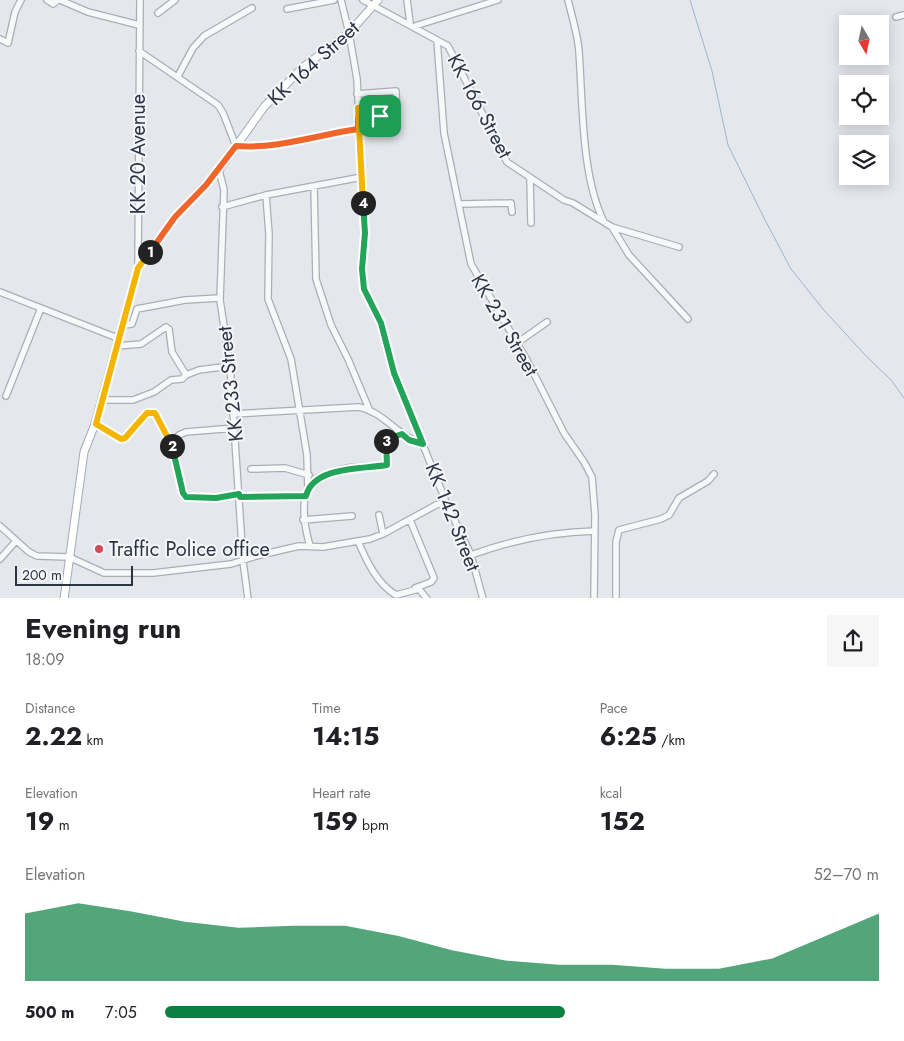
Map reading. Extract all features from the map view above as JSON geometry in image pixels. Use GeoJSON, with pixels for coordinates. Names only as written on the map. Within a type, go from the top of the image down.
{"type":"FeatureCollection","features":[{"type":"Feature","properties":{"kind":"main road","name":"KK 164 Street"},"geometry":{"type":"LineString","coordinates":[[138,268],[175,217],[219,170],[250,124],[283,86],[307,64],[349,33],[376,2]]}},
{"type":"Feature","properties":{"kind":"main road","name":"KK 20 Avenue"},"geometry":{"type":"LineString","coordinates":[[64,598],[84,452],[96,424],[138,268]]}},
{"type":"Feature","properties":{"kind":"street"},"geometry":{"type":"LineString","coordinates":[[0,39],[8,43],[15,12],[21,0]]}},
{"type":"Feature","properties":{"kind":"street"},"geometry":{"type":"LineString","coordinates":[[47,0],[53,4],[59,0],[88,12],[139,25]]}},
{"type":"Feature","properties":{"kind":"street","name":"KK 20 Avenue"},"geometry":{"type":"LineString","coordinates":[[138,268],[140,0]]}},
{"type":"Feature","properties":{"kind":"street"},"geometry":{"type":"LineString","coordinates":[[158,13],[175,0]]}},
{"type":"Feature","properties":{"kind":"street"},"geometry":{"type":"LineString","coordinates":[[287,9],[334,0]]}},
{"type":"Feature","properties":{"kind":"street","name":"KK 142 Street"},"geometry":{"type":"LineString","coordinates":[[341,0],[349,33],[357,94],[365,233],[362,280],[381,323],[394,373],[446,502],[471,555],[483,598]]}},
{"type":"Feature","properties":{"kind":"street","name":"KK 166 Street"},"geometry":{"type":"LineString","coordinates":[[363,0],[376,2],[448,46],[459,64],[507,162],[612,227],[679,247]]}},
{"type":"Feature","properties":{"kind":"street"},"geometry":{"type":"LineString","coordinates":[[407,0],[412,25],[484,2],[498,0]]}},
{"type":"Feature","properties":{"kind":"street"},"geometry":{"type":"LineString","coordinates":[[568,0],[579,51],[581,91],[591,184],[596,204],[604,222]]}},
{"type":"Feature","properties":{"kind":"street"},"geometry":{"type":"LineString","coordinates":[[178,76],[193,48],[204,36],[252,8]]}},
{"type":"Feature","properties":{"kind":"street"},"geometry":{"type":"LineString","coordinates":[[896,17],[904,15]]}},
{"type":"Feature","properties":{"kind":"street","name":"KK 231 Street"},"geometry":{"type":"LineString","coordinates":[[437,40],[444,133],[471,264],[517,343],[564,433],[589,470],[594,499],[594,598]]}},
{"type":"Feature","properties":{"kind":"street"},"geometry":{"type":"LineString","coordinates":[[139,51],[178,76],[221,109],[236,146],[286,144],[318,135],[358,129]]}},
{"type":"Feature","properties":{"kind":"street"},"geometry":{"type":"LineString","coordinates":[[357,94],[396,91],[397,127]]}},
{"type":"Feature","properties":{"kind":"street"},"geometry":{"type":"LineString","coordinates":[[380,99],[383,127]]}},
{"type":"Feature","properties":{"kind":"street"},"geometry":{"type":"LineString","coordinates":[[358,108],[381,107]]}},
{"type":"Feature","properties":{"kind":"street"},"geometry":{"type":"LineString","coordinates":[[358,118],[382,116]]}},
{"type":"Feature","properties":{"kind":"street","name":"KK 233 Street"},"geometry":{"type":"LineString","coordinates":[[219,170],[224,190],[220,298],[230,366],[243,560],[248,598]]}},
{"type":"Feature","properties":{"kind":"street"},"geometry":{"type":"LineString","coordinates":[[222,207],[266,195],[362,177]]}},
{"type":"Feature","properties":{"kind":"street"},"geometry":{"type":"LineString","coordinates":[[530,178],[531,224]]}},
{"type":"Feature","properties":{"kind":"street"},"geometry":{"type":"LineString","coordinates":[[314,186],[316,279],[331,325],[369,409],[409,440],[423,444]]}},
{"type":"Feature","properties":{"kind":"street"},"geometry":{"type":"LineString","coordinates":[[266,195],[269,234],[268,299],[291,359],[300,410],[309,475],[303,520],[310,546]]}},
{"type":"Feature","properties":{"kind":"street"},"geometry":{"type":"LineString","coordinates":[[459,204],[511,203],[512,212]]}},
{"type":"Feature","properties":{"kind":"street"},"geometry":{"type":"LineString","coordinates":[[612,227],[628,254],[688,320]]}},
{"type":"Feature","properties":{"kind":"street"},"geometry":{"type":"LineString","coordinates":[[0,293],[41,308],[119,342],[141,344],[166,327],[169,330],[172,352],[186,375]]}},
{"type":"Feature","properties":{"kind":"street"},"geometry":{"type":"LineString","coordinates":[[124,325],[132,324],[137,309],[185,300],[220,298]]}},
{"type":"Feature","properties":{"kind":"street"},"geometry":{"type":"LineString","coordinates":[[6,396],[41,308]]}},
{"type":"Feature","properties":{"kind":"street"},"geometry":{"type":"LineString","coordinates":[[517,343],[547,322]]}},
{"type":"Feature","properties":{"kind":"street"},"geometry":{"type":"LineString","coordinates":[[102,400],[133,400],[154,392],[171,380],[182,378],[199,370],[230,366]]}},
{"type":"Feature","properties":{"kind":"street"},"geometry":{"type":"LineString","coordinates":[[233,414],[300,410],[369,409]]}},
{"type":"Feature","properties":{"kind":"street"},"geometry":{"type":"LineString","coordinates":[[96,424],[121,439],[125,438],[151,412],[155,413],[171,444],[183,493],[186,498],[307,493]]}},
{"type":"Feature","properties":{"kind":"street"},"geometry":{"type":"LineString","coordinates":[[171,444],[179,435],[186,432],[235,428]]}},
{"type":"Feature","properties":{"kind":"street"},"geometry":{"type":"LineString","coordinates":[[307,493],[318,477],[349,468],[387,465],[386,439],[402,434]]}},
{"type":"Feature","properties":{"kind":"street"},"geometry":{"type":"LineString","coordinates":[[251,469],[285,468],[309,475]]}},
{"type":"Feature","properties":{"kind":"street"},"geometry":{"type":"LineString","coordinates":[[616,598],[616,542],[619,530],[661,519],[669,515],[679,498],[708,481],[714,474]]}},
{"type":"Feature","properties":{"kind":"street"},"geometry":{"type":"LineString","coordinates":[[0,526],[16,541],[37,556],[69,557],[104,574],[166,572],[243,560],[274,551],[310,546],[322,547],[358,541],[383,534],[436,505],[446,502]]}},
{"type":"Feature","properties":{"kind":"street"},"geometry":{"type":"LineString","coordinates":[[303,520],[352,516]]}},
{"type":"Feature","properties":{"kind":"street"},"geometry":{"type":"LineString","coordinates":[[379,516],[383,534]]}},
{"type":"Feature","properties":{"kind":"street"},"geometry":{"type":"LineString","coordinates":[[358,541],[371,569],[389,590],[396,595],[431,582],[434,578],[410,520]]}},
{"type":"Feature","properties":{"kind":"street"},"geometry":{"type":"LineString","coordinates":[[471,555],[529,537],[559,532],[595,531]]}},
{"type":"Feature","properties":{"kind":"street"},"geometry":{"type":"LineString","coordinates":[[0,559],[16,541]]}},
{"type":"Feature","properties":{"kind":"street"},"geometry":{"type":"LineString","coordinates":[[415,588],[422,590],[427,598]]}},
{"type":"Feature","properties":{"kind":"waterway"},"geometry":{"type":"LineString","coordinates":[[690,0],[712,71],[728,145],[791,269],[823,309],[891,380],[904,398]]}},
{"type":"Feature","properties":{"kind":"place","name":"Traffic Police office"},"geometry":{"type":"Point","coordinates":[99,549]}},
{"type":"Feature","properties":{"kind":"route"},"geometry":{"type":"LineString","coordinates":[[380,116],[358,118],[358,129],[318,135],[286,144],[252,147],[236,146],[219,170],[175,217],[138,268],[96,424],[121,439],[125,438],[147,413],[155,413],[171,444],[183,493],[186,498],[216,498],[239,494],[240,497],[306,496],[318,477],[327,476],[349,468],[387,465],[386,439],[402,434],[409,440],[423,444],[394,373],[381,323],[364,289],[362,280],[365,233],[360,168],[358,129],[358,108],[381,107],[382,116],[380,116]]}}]}
